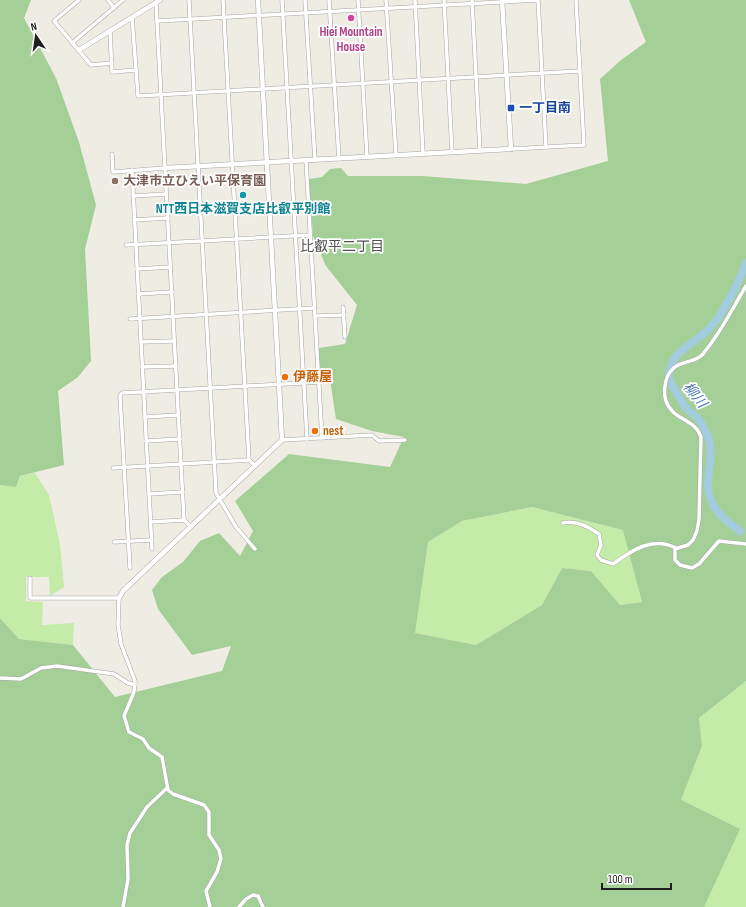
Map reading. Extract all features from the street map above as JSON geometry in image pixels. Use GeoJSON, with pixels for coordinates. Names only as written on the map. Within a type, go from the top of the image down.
{"type":"FeatureCollection","features":[{"type":"Feature","properties":{"kind":"street"},"geometry":{"type":"LineString","coordinates":[[79,0],[54,21],[91,65],[112,63]]}},
{"type":"Feature","properties":{"kind":"street"},"geometry":{"type":"LineString","coordinates":[[108,0],[114,8]]}},
{"type":"Feature","properties":{"kind":"street"},"geometry":{"type":"LineString","coordinates":[[72,43],[123,0]]}},
{"type":"Feature","properties":{"kind":"street"},"geometry":{"type":"LineString","coordinates":[[190,0],[216,493],[236,527],[254,549]]}},
{"type":"Feature","properties":{"kind":"street"},"geometry":{"type":"LineString","coordinates":[[223,0],[248,460]]}},
{"type":"Feature","properties":{"kind":"street"},"geometry":{"type":"LineString","coordinates":[[258,0],[282,440]]}},
{"type":"Feature","properties":{"kind":"street"},"geometry":{"type":"LineString","coordinates":[[282,0],[307,439]]}},
{"type":"Feature","properties":{"kind":"street"},"geometry":{"type":"LineString","coordinates":[[305,0],[315,160]]}},
{"type":"Feature","properties":{"kind":"street"},"geometry":{"type":"LineString","coordinates":[[329,0],[338,159]]}},
{"type":"Feature","properties":{"kind":"street"},"geometry":{"type":"LineString","coordinates":[[358,0],[367,157]]}},
{"type":"Feature","properties":{"kind":"street"},"geometry":{"type":"LineString","coordinates":[[386,0],[396,156]]}},
{"type":"Feature","properties":{"kind":"street"},"geometry":{"type":"LineString","coordinates":[[415,0],[423,154]]}},
{"type":"Feature","properties":{"kind":"street"},"geometry":{"type":"LineString","coordinates":[[444,0],[452,152]]}},
{"type":"Feature","properties":{"kind":"street"},"geometry":{"type":"LineString","coordinates":[[157,21],[415,7],[472,2],[537,0],[546,147]]}},
{"type":"Feature","properties":{"kind":"street"},"geometry":{"type":"LineString","coordinates":[[112,154],[113,172],[584,145],[576,0]]}},
{"type":"Feature","properties":{"kind":"street"},"geometry":{"type":"LineString","coordinates":[[79,50],[158,1]]}},
{"type":"Feature","properties":{"kind":"street"},"geometry":{"type":"LineString","coordinates":[[158,1],[157,21],[184,520],[190,526]]}},
{"type":"Feature","properties":{"kind":"street"},"geometry":{"type":"LineString","coordinates":[[502,1],[511,149]]}},
{"type":"Feature","properties":{"kind":"street"},"geometry":{"type":"LineString","coordinates":[[472,2],[480,151]]}},
{"type":"Feature","properties":{"kind":"street"},"geometry":{"type":"LineString","coordinates":[[132,17],[138,96],[580,71]]}},
{"type":"Feature","properties":{"kind":"street"},"geometry":{"type":"LineString","coordinates":[[110,31],[112,72],[136,70]]}},
{"type":"Feature","properties":{"kind":"street"},"geometry":{"type":"LineString","coordinates":[[306,160],[322,438]]}},
{"type":"Feature","properties":{"kind":"street"},"geometry":{"type":"LineString","coordinates":[[132,170],[152,549]]}},
{"type":"Feature","properties":{"kind":"street"},"geometry":{"type":"LineString","coordinates":[[133,196],[166,194]]}},
{"type":"Feature","properties":{"kind":"street"},"geometry":{"type":"LineString","coordinates":[[134,220],[168,218]]}},
{"type":"Feature","properties":{"kind":"street"},"geometry":{"type":"LineString","coordinates":[[126,245],[310,235]]}},
{"type":"Feature","properties":{"kind":"street"},"geometry":{"type":"LineString","coordinates":[[137,269],[170,268]]}},
{"type":"Feature","properties":{"kind":"street"},"geometry":{"type":"LineString","coordinates":[[563,523],[570,521],[599,534],[601,545],[597,555],[601,560],[613,564],[633,550],[657,543],[666,542],[676,548],[688,545],[697,532],[699,519],[700,437],[695,426],[672,412],[666,400],[666,382],[670,372],[677,365],[694,360],[702,355],[724,325],[746,286]]}},
{"type":"Feature","properties":{"kind":"street"},"geometry":{"type":"LineString","coordinates":[[138,294],[172,292]]}},
{"type":"Feature","properties":{"kind":"street"},"geometry":{"type":"LineString","coordinates":[[343,307],[345,337]]}},
{"type":"Feature","properties":{"kind":"street"},"geometry":{"type":"LineString","coordinates":[[130,318],[314,308]]}},
{"type":"Feature","properties":{"kind":"street"},"geometry":{"type":"LineString","coordinates":[[315,316],[344,315]]}},
{"type":"Feature","properties":{"kind":"street"},"geometry":{"type":"LineString","coordinates":[[141,342],[174,341]]}},
{"type":"Feature","properties":{"kind":"street"},"geometry":{"type":"LineString","coordinates":[[142,367],[176,366]]}},
{"type":"Feature","properties":{"kind":"street"},"geometry":{"type":"LineString","coordinates":[[130,568],[120,396],[122,393],[319,382]]}},
{"type":"Feature","properties":{"kind":"street"},"geometry":{"type":"LineString","coordinates":[[145,417],[178,415]]}},
{"type":"Feature","properties":{"kind":"street"},"geometry":{"type":"LineString","coordinates":[[210,907],[206,891],[217,872],[221,859],[220,850],[209,835],[209,812],[204,805],[173,794],[167,788],[166,773],[162,758],[149,748],[143,739],[129,732],[124,721],[135,684],[134,676],[126,662],[121,644],[118,625],[119,598],[123,591],[190,526],[282,440],[372,435],[379,441],[405,440]]}},
{"type":"Feature","properties":{"kind":"street"},"geometry":{"type":"LineString","coordinates":[[146,441],[180,440]]}},
{"type":"Feature","properties":{"kind":"street"},"geometry":{"type":"LineString","coordinates":[[113,468],[248,460],[255,466]]}},
{"type":"Feature","properties":{"kind":"street"},"geometry":{"type":"LineString","coordinates":[[149,494],[183,492]]}},
{"type":"Feature","properties":{"kind":"street"},"geometry":{"type":"LineString","coordinates":[[151,522],[184,520]]}},
{"type":"Feature","properties":{"kind":"street"},"geometry":{"type":"LineString","coordinates":[[114,542],[152,540]]}},
{"type":"Feature","properties":{"kind":"street"},"geometry":{"type":"LineString","coordinates":[[676,548],[674,556],[677,564],[692,568],[699,564],[718,541],[746,544]]}},
{"type":"Feature","properties":{"kind":"street"},"geometry":{"type":"LineString","coordinates":[[30,578],[30,598],[119,598]]}},
{"type":"Feature","properties":{"kind":"street"},"geometry":{"type":"LineString","coordinates":[[0,678],[21,679],[41,668],[57,666],[114,674],[128,683],[135,684]]}},
{"type":"Feature","properties":{"kind":"street"},"geometry":{"type":"LineString","coordinates":[[122,907],[128,879],[127,845],[130,833],[147,807],[167,788]]}},
{"type":"Feature","properties":{"kind":"street"},"geometry":{"type":"LineString","coordinates":[[240,907],[249,897],[255,895],[260,899],[263,907]]}},
{"type":"Feature","properties":{"kind":"green space"},"geometry":{"type":"Polygon","coordinates":[[[0,0],[31,0],[24,18],[56,78],[79,142],[96,205],[85,249],[91,361],[78,377],[58,391],[64,465],[20,476],[16,487],[0,485],[0,0]]]}},
{"type":"Feature","properties":{"kind":"green space"},"geometry":{"type":"Polygon","coordinates":[[[629,0],[746,0],[746,681],[699,718],[702,746],[681,800],[740,829],[704,907],[0,907],[0,618],[19,639],[73,645],[115,697],[222,671],[231,646],[192,655],[158,609],[152,590],[162,577],[183,562],[200,541],[219,533],[240,556],[253,531],[235,501],[289,454],[390,467],[404,437],[372,431],[336,419],[330,379],[319,367],[319,348],[345,344],[357,305],[326,266],[313,236],[309,179],[322,177],[330,169],[341,168],[348,176],[422,176],[526,184],[608,161],[600,79],[621,60],[646,42],[629,0]],[[532,507],[462,521],[428,542],[415,633],[476,645],[542,605],[562,568],[591,571],[620,605],[642,602],[623,530],[532,507]]]}},
{"type":"Feature","properties":{"kind":"green space"},"geometry":{"type":"Polygon","coordinates":[[[35,473],[49,495],[60,544],[64,587],[50,596],[49,577],[26,577],[26,601],[43,602],[42,625],[74,623],[73,645],[19,639],[0,618],[0,485],[16,487],[20,476],[35,473]]]}},
{"type":"Feature","properties":{"kind":"green space"},"geometry":{"type":"Polygon","coordinates":[[[532,507],[624,530],[642,602],[620,605],[591,571],[562,568],[542,605],[476,645],[414,633],[428,542],[462,521],[532,507]]]}},
{"type":"Feature","properties":{"kind":"green space"},"geometry":{"type":"Polygon","coordinates":[[[746,681],[746,907],[697,907],[681,800],[702,746],[699,718],[746,681]]]}},
{"type":"Feature","properties":{"kind":"waterway","name":"柳川"},"geometry":{"type":"LineString","coordinates":[[740,531],[722,517],[712,503],[708,491],[710,453],[709,439],[701,422],[686,407],[674,389],[669,379],[669,371],[673,361],[679,353],[709,329],[720,315],[735,289],[746,263]]}},
{"type":"Feature","properties":{"kind":"place","name":"Hiei Mountain House"},"geometry":{"type":"Point","coordinates":[351,18]}},
{"type":"Feature","properties":{"kind":"place","name":"一丁目南"},"geometry":{"type":"Point","coordinates":[511,108]}},
{"type":"Feature","properties":{"kind":"place","name":"大津市立ひえい平保育園"},"geometry":{"type":"Point","coordinates":[115,181]}},
{"type":"Feature","properties":{"kind":"place","name":"NTT西日本滋賀支店比叡平別館"},"geometry":{"type":"Point","coordinates":[243,195]}},
{"type":"Feature","properties":{"kind":"place","name":"伊藤屋"},"geometry":{"type":"Point","coordinates":[285,377]}},
{"type":"Feature","properties":{"kind":"place","name":"nest"},"geometry":{"type":"Point","coordinates":[315,431]}},
{"type":"Feature","properties":{"kind":"district","name":"比叡平二丁目"},"geometry":{"type":"Point","coordinates":[342,246]}}]}
